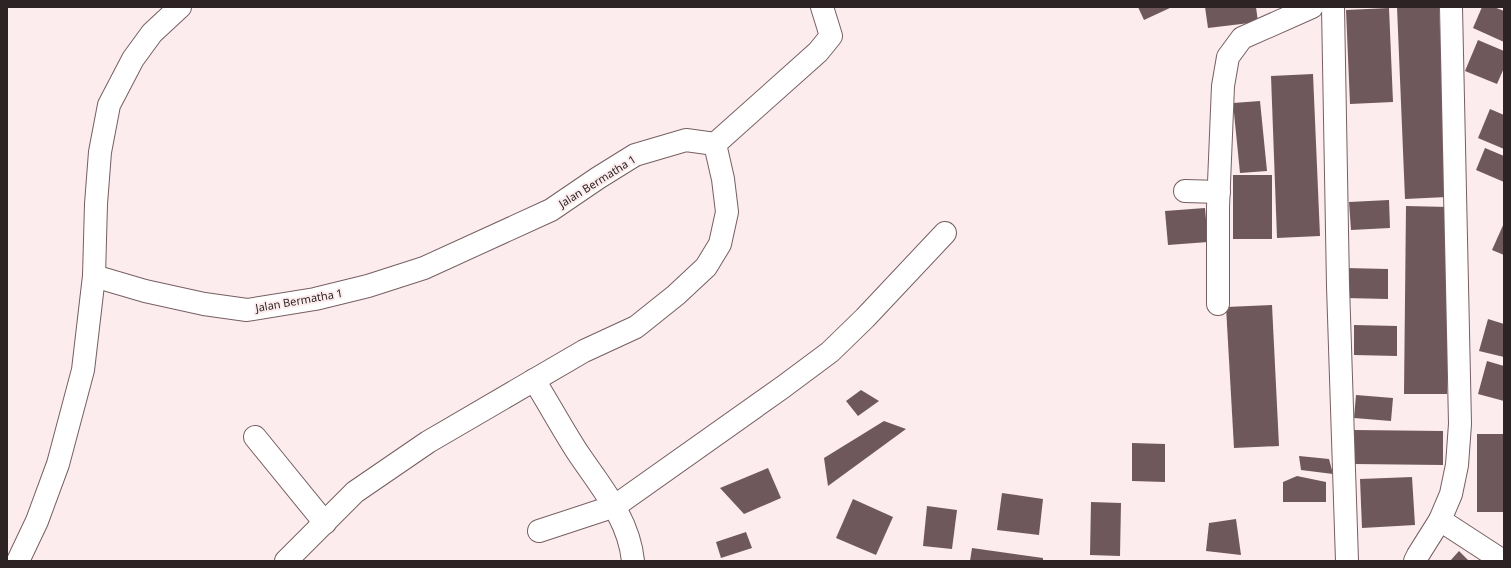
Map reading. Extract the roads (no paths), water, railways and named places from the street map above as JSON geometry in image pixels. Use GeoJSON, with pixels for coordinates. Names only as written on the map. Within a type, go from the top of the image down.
{"type":"FeatureCollection","features":[{"type":"Feature","properties":{"kind":"street"},"geometry":{"type":"LineString","coordinates":[[18,561],[37,521],[60,457],[82,370],[94,276],[96,204],[100,152],[110,105],[133,59],[152,33],[180,7]]}},
{"type":"Feature","properties":{"kind":"street"},"geometry":{"type":"LineString","coordinates":[[286,561],[354,492],[428,442],[584,351],[636,327],[676,295],[706,268],[720,244],[727,212],[723,179],[715,144],[818,52],[831,36],[822,7]]}},
{"type":"Feature","properties":{"kind":"street"},"geometry":{"type":"LineString","coordinates":[[1218,304],[1219,192],[1223,86],[1228,56],[1242,38],[1312,7]]}},
{"type":"Feature","properties":{"kind":"street"},"geometry":{"type":"LineString","coordinates":[[1333,7],[1339,294],[1347,561]]}},
{"type":"Feature","properties":{"kind":"street"},"geometry":{"type":"LineString","coordinates":[[1416,561],[1418,554],[1440,520],[1451,494],[1457,465],[1460,424],[1451,7]]}},
{"type":"Feature","properties":{"kind":"street","name":"Jalan Bermatha 1"},"geometry":{"type":"LineString","coordinates":[[94,276],[204,304],[247,310],[315,299],[368,286],[431,265],[551,210],[635,155],[686,140],[715,144]]}},
{"type":"Feature","properties":{"kind":"street"},"geometry":{"type":"LineString","coordinates":[[1185,191],[1219,192]]}},
{"type":"Feature","properties":{"kind":"street"},"geometry":{"type":"LineString","coordinates":[[539,531],[615,506],[783,387],[830,352],[945,233]]}},
{"type":"Feature","properties":{"kind":"street"},"geometry":{"type":"LineString","coordinates":[[534,380],[578,452],[615,506],[632,547],[633,561]]}},
{"type":"Feature","properties":{"kind":"street"},"geometry":{"type":"LineString","coordinates":[[255,437],[325,523]]}},
{"type":"Feature","properties":{"kind":"street"},"geometry":{"type":"LineString","coordinates":[[1440,520],[1503,561]]}}]}
